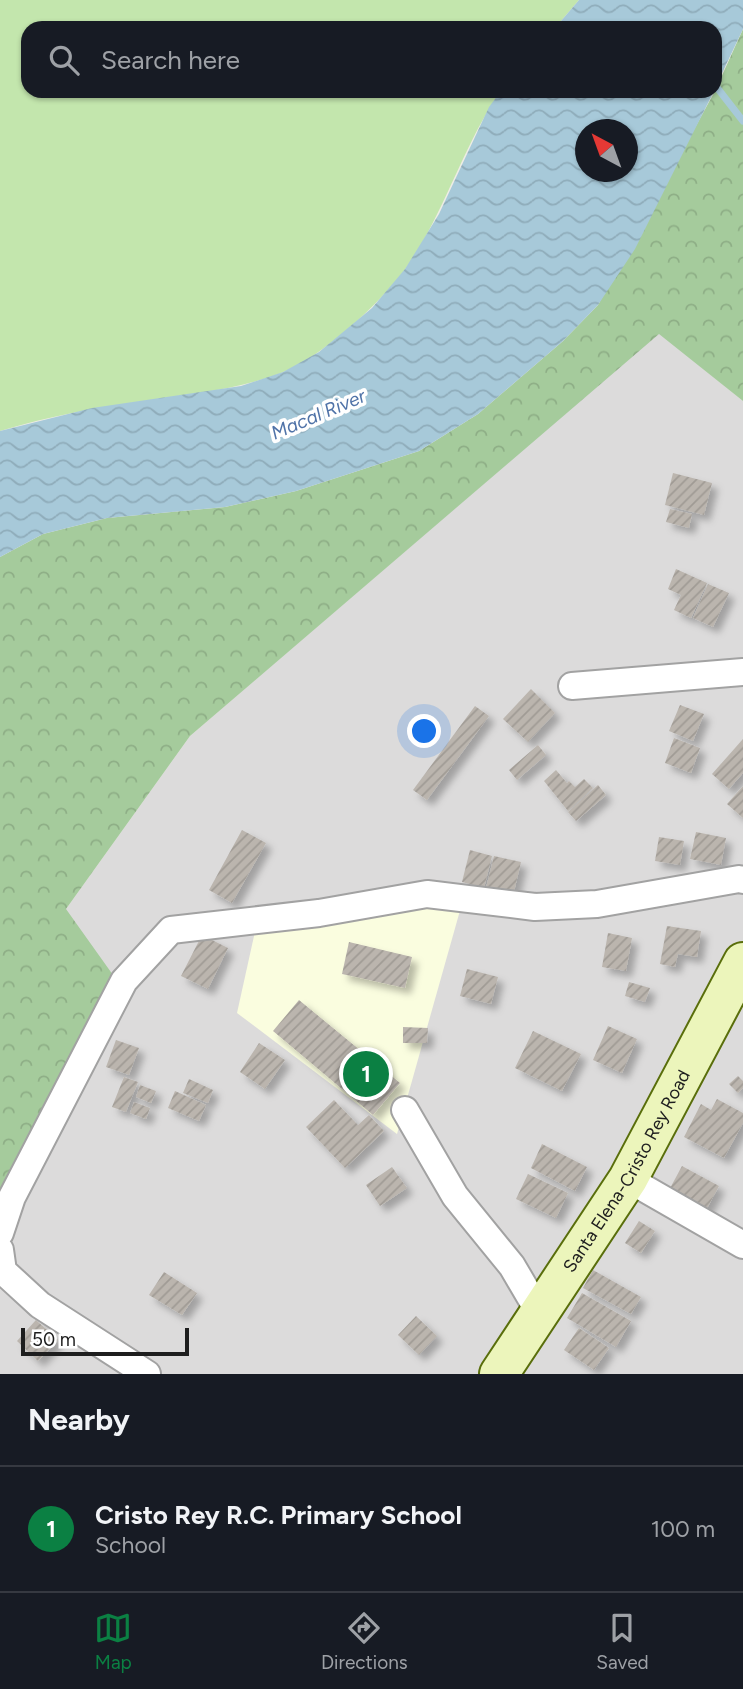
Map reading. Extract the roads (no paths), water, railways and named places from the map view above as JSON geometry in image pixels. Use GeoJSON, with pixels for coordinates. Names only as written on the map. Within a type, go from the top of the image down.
{"type":"FeatureCollection","features":[{"type":"Feature","properties":{"kind":"main road","name":"Santa Elena-Cristo Rey Road"},"geometry":{"type":"LineString","coordinates":[[499,1374],[628,1179],[743,962]]}},
{"type":"Feature","properties":{"kind":"street"},"geometry":{"type":"LineString","coordinates":[[572,686],[743,673]]}},
{"type":"Feature","properties":{"kind":"street"},"geometry":{"type":"LineString","coordinates":[[0,1233],[12,1197],[124,981],[171,930],[319,913],[428,894],[535,906],[597,904],[739,878],[743,880]]}},
{"type":"Feature","properties":{"kind":"street"},"geometry":{"type":"LineString","coordinates":[[405,1110],[455,1196],[512,1266],[539,1312]]}},
{"type":"Feature","properties":{"kind":"street"},"geometry":{"type":"LineString","coordinates":[[628,1179],[743,1245]]}},
{"type":"Feature","properties":{"kind":"street"},"geometry":{"type":"LineString","coordinates":[[0,1250],[3,1271],[40,1305],[148,1374]]}},
{"type":"Feature","properties":{"kind":"water"},"geometry":{"type":"Polygon","coordinates":[[[579,0],[743,0],[743,29],[722,73],[722,21],[561,21],[579,0]]]}},
{"type":"Feature","properties":{"kind":"water","name":"Macal River"},"geometry":{"type":"Polygon","coordinates":[[[496,98],[710,98],[635,249],[598,305],[563,341],[478,414],[419,451],[296,491],[225,507],[107,518],[43,534],[0,557],[0,431],[92,408],[241,386],[283,372],[319,352],[372,308],[405,269],[439,214],[489,107],[496,98]]]}},
{"type":"Feature","properties":{"kind":"waterway"},"geometry":{"type":"LineString","coordinates":[[722,94],[743,121]]}},
{"type":"Feature","properties":{"kind":"place","name":"Cristo Rey R.C. Primary School"},"geometry":{"type":"Point","coordinates":[366,1074]}}]}
